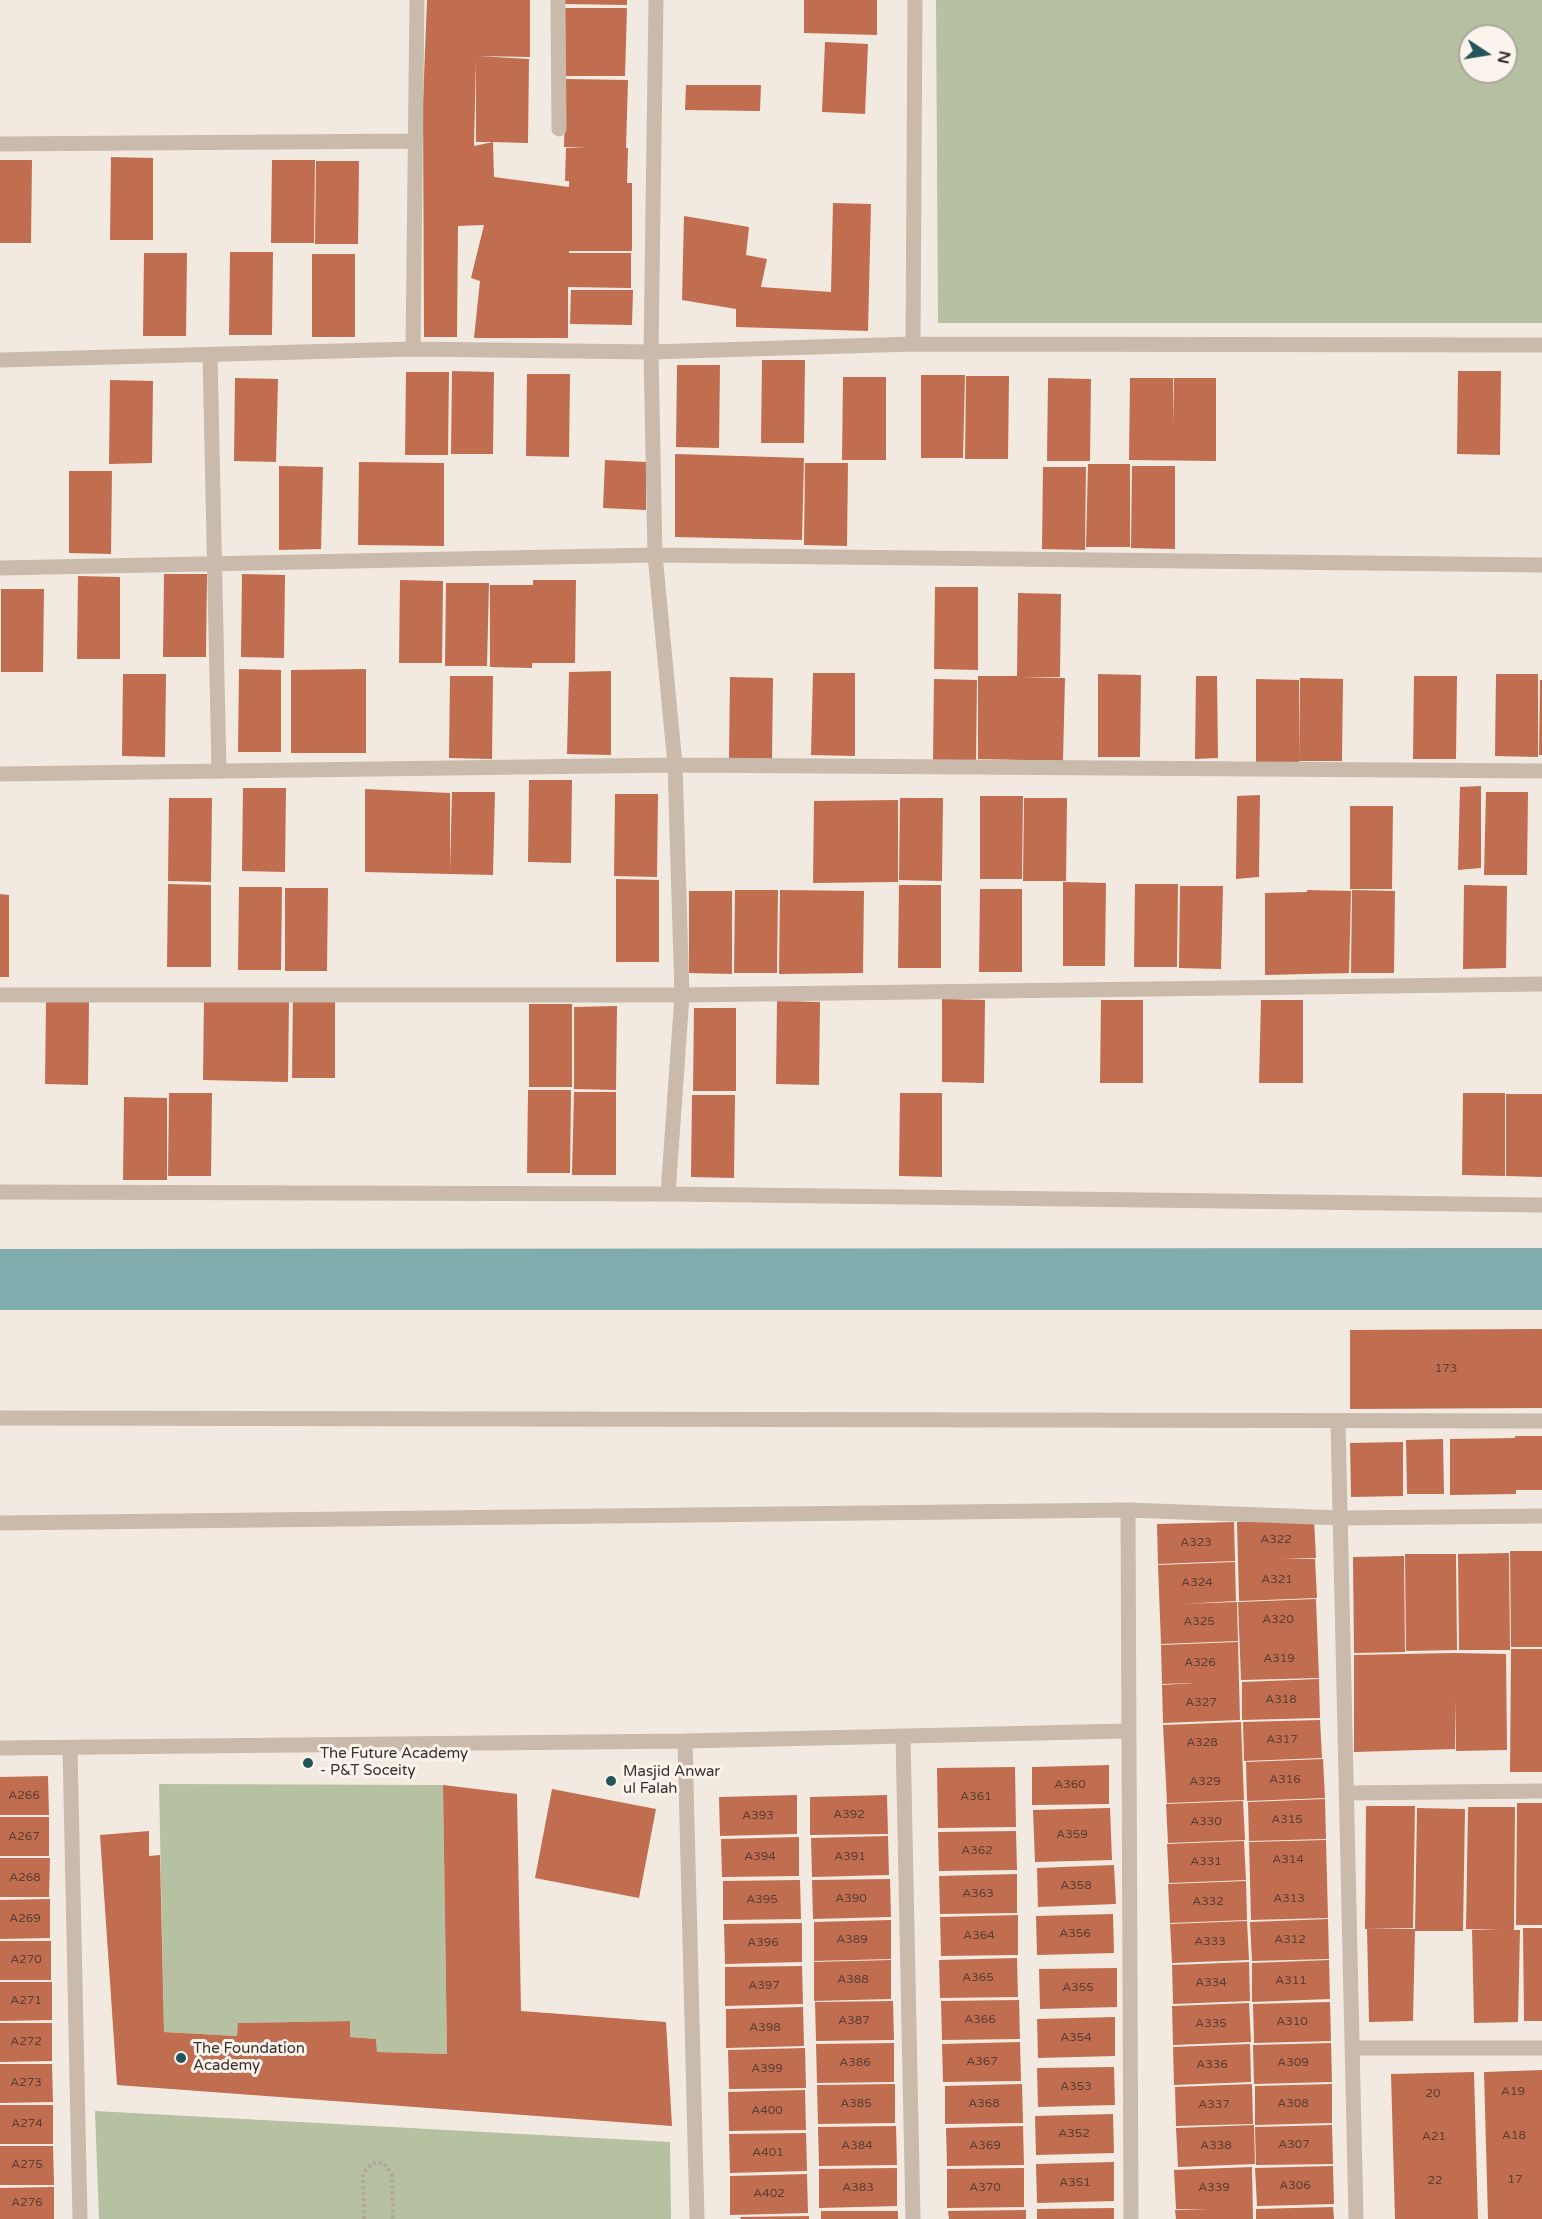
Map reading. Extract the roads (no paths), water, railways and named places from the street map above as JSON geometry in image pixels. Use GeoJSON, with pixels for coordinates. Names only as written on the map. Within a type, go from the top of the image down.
{"type":"FeatureCollection","features":[{"type":"Feature","properties":{"kind":"street"},"geometry":{"type":"LineString","coordinates":[[413,350],[417,0]]}},
{"type":"Feature","properties":{"kind":"street"},"geometry":{"type":"LineString","coordinates":[[558,0],[559,129]]}},
{"type":"Feature","properties":{"kind":"street"},"geometry":{"type":"LineString","coordinates":[[656,0],[651,352],[655,555],[675,765],[682,995],[668,1194]]}},
{"type":"Feature","properties":{"kind":"street"},"geometry":{"type":"LineString","coordinates":[[913,344],[915,0]]}},
{"type":"Feature","properties":{"kind":"street"},"geometry":{"type":"LineString","coordinates":[[0,144],[416,141]]}},
{"type":"Feature","properties":{"kind":"street"},"geometry":{"type":"LineString","coordinates":[[0,360],[413,350],[651,352],[913,344],[1542,345]]}},
{"type":"Feature","properties":{"kind":"street"},"geometry":{"type":"LineString","coordinates":[[210,354],[219,771]]}},
{"type":"Feature","properties":{"kind":"street"},"geometry":{"type":"LineString","coordinates":[[0,568],[655,555],[1542,566]]}},
{"type":"Feature","properties":{"kind":"street"},"geometry":{"type":"LineString","coordinates":[[0,774],[675,765],[1542,771]]}},
{"type":"Feature","properties":{"kind":"street"},"geometry":{"type":"LineString","coordinates":[[0,995],[682,995],[1542,984]]}},
{"type":"Feature","properties":{"kind":"street"},"geometry":{"type":"LineString","coordinates":[[0,1192],[668,1194],[1542,1204]]}},
{"type":"Feature","properties":{"kind":"street"},"geometry":{"type":"LineString","coordinates":[[0,1418],[1542,1421]]}},
{"type":"Feature","properties":{"kind":"street"},"geometry":{"type":"LineString","coordinates":[[1338,1422],[1342,1518],[1356,2219]]}},
{"type":"Feature","properties":{"kind":"street"},"geometry":{"type":"LineString","coordinates":[[1128,1510],[1127,1731],[1131,2219]]}},
{"type":"Feature","properties":{"kind":"street"},"geometry":{"type":"LineString","coordinates":[[0,1524],[1128,1510],[1342,1518],[1542,1516]]}},
{"type":"Feature","properties":{"kind":"street"},"geometry":{"type":"LineString","coordinates":[[0,1748],[685,1741],[1127,1731]]}},
{"type":"Feature","properties":{"kind":"street"},"geometry":{"type":"LineString","coordinates":[[903,1736],[913,2219]]}},
{"type":"Feature","properties":{"kind":"street"},"geometry":{"type":"LineString","coordinates":[[685,1741],[697,2219]]}},
{"type":"Feature","properties":{"kind":"street"},"geometry":{"type":"LineString","coordinates":[[70,1748],[80,2219]]}},
{"type":"Feature","properties":{"kind":"street"},"geometry":{"type":"LineString","coordinates":[[1346,1793],[1542,1791]]}},
{"type":"Feature","properties":{"kind":"street"},"geometry":{"type":"LineString","coordinates":[[1352,2048],[1542,2048]]}},
{"type":"Feature","properties":{"kind":"water"},"geometry":{"type":"Polygon","coordinates":[[[1542,1248],[1542,1310],[0,1310],[0,1249],[1542,1248]]]}},
{"type":"Feature","properties":{"kind":"place","name":"The Future Academy - P&T Soceity"},"geometry":{"type":"Point","coordinates":[308,1763]}},
{"type":"Feature","properties":{"kind":"place","name":"Masjid Anwar ul Falah"},"geometry":{"type":"Point","coordinates":[611,1781]}},
{"type":"Feature","properties":{"kind":"place","name":"The Foundation Academy"},"geometry":{"type":"Point","coordinates":[181,2058]}}]}
